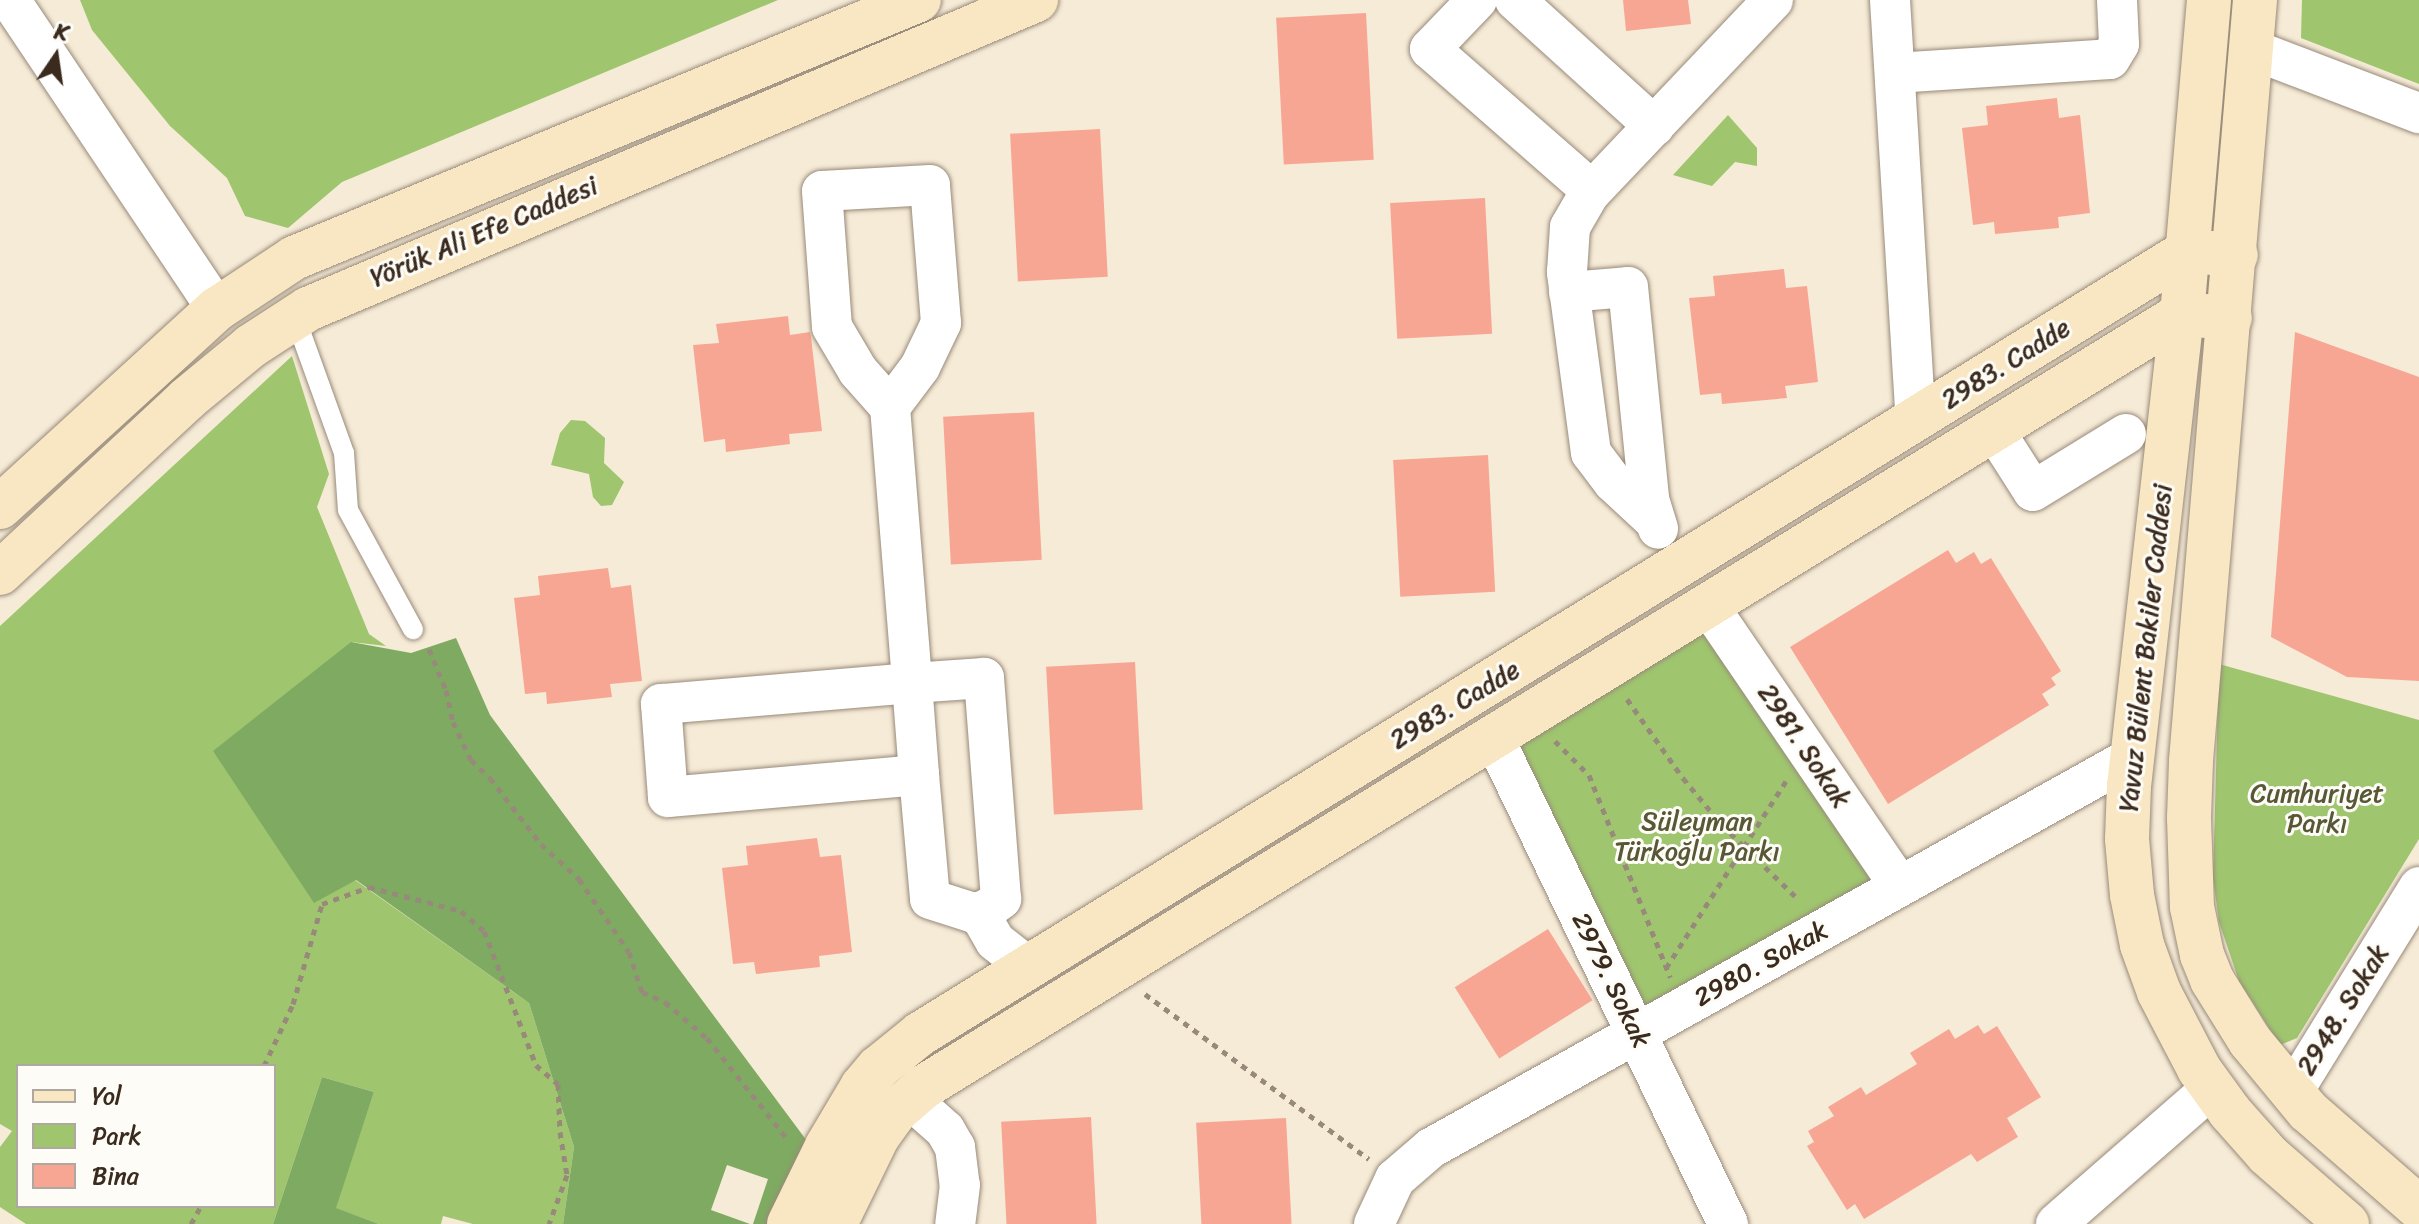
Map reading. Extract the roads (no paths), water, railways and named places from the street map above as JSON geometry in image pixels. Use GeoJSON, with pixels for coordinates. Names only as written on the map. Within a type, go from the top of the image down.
{"type":"FeatureCollection","features":[{"type":"Feature","properties":{"kind":"street"},"geometry":{"type":"LineString","coordinates":[[10,0],[217,309],[251,346]]}},
{"type":"Feature","properties":{"kind":"street","name":"Yörük Ali Efe Caddesi"},"geometry":{"type":"LineString","coordinates":[[0,507],[217,309],[266,275],[322,246],[919,0]]}},
{"type":"Feature","properties":{"kind":"street","name":"Yörük Ali Efe Caddesi"},"geometry":{"type":"LineString","coordinates":[[0,573],[187,399],[251,346],[295,317],[337,294],[1036,0]]}},
{"type":"Feature","properties":{"kind":"street"},"geometry":{"type":"LineString","coordinates":[[1477,0],[1430,49],[1592,191]]}},
{"type":"Feature","properties":{"kind":"street"},"geometry":{"type":"LineString","coordinates":[[1515,0],[1654,126]]}},
{"type":"Feature","properties":{"kind":"street"},"geometry":{"type":"LineString","coordinates":[[1708,605],[1653,519],[1613,482],[1591,453],[1566,257],[1577,210],[1592,191],[1773,0]]}},
{"type":"Feature","properties":{"kind":"street"},"geometry":{"type":"LineString","coordinates":[[1890,0],[1916,420]]}},
{"type":"Feature","properties":{"kind":"street"},"geometry":{"type":"LineString","coordinates":[[1895,73],[2112,58],[2119,44],[2117,0]]}},
{"type":"Feature","properties":{"kind":"street","name":"Yavuz Bülent Bakiler Caddesi"},"geometry":{"type":"LineString","coordinates":[[2255,0],[2236,255],[2191,761],[2192,907],[2202,955],[2212,980],[2250,1041],[2292,1093],[2335,1138],[2419,1208]]}},
{"type":"Feature","properties":{"kind":"street"},"geometry":{"type":"LineString","coordinates":[[2207,21],[2251,49],[2419,113]]}},
{"type":"Feature","properties":{"kind":"street","name":"Yavuz Bülent Bakiler Caddesi"},"geometry":{"type":"LineString","coordinates":[[2207,21],[2182,314],[2132,757],[2127,839],[2136,921],[2168,1013],[2212,1088],[2268,1155],[2338,1221]]}},
{"type":"Feature","properties":{"kind":"street"},"geometry":{"type":"LineString","coordinates":[[890,407],[920,367],[941,323],[930,185],[822,191],[832,327],[858,371],[890,407],[930,899],[979,913],[995,941],[1027,966]]}},
{"type":"Feature","properties":{"kind":"street"},"geometry":{"type":"LineString","coordinates":[[2188,251],[2236,255]]}},
{"type":"Feature","properties":{"kind":"street","name":"2983. Cadde"},"geometry":{"type":"LineString","coordinates":[[835,1224],[881,1110],[878,1068],[898,1051],[1027,966],[1683,565],[2188,251]]}},
{"type":"Feature","properties":{"kind":"street"},"geometry":{"type":"LineString","coordinates":[[1569,292],[1628,287],[1653,519]]}},
{"type":"Feature","properties":{"kind":"street"},"geometry":{"type":"LineString","coordinates":[[2182,314],[2230,318]]}},
{"type":"Feature","properties":{"kind":"street","name":"2983. Cadde"},"geometry":{"type":"LineString","coordinates":[[789,1224],[809,1180],[881,1110],[2182,314]]}},
{"type":"Feature","properties":{"kind":"street"},"geometry":{"type":"LineString","coordinates":[[1994,430],[2033,491],[2126,434]]}},
{"type":"Feature","properties":{"kind":"street","name":"2981. Sokak"},"geometry":{"type":"LineString","coordinates":[[1708,605],[1900,886]]}},
{"type":"Feature","properties":{"kind":"street"},"geometry":{"type":"LineString","coordinates":[[919,775],[668,797],[661,704],[984,678],[1003,893],[999,901],[979,913]]}},
{"type":"Feature","properties":{"kind":"street","name":"2979. Sokak"},"geometry":{"type":"LineString","coordinates":[[1510,726],[1637,1033],[1728,1224]]}},
{"type":"Feature","properties":{"kind":"street","name":"2980. Sokak"},"geometry":{"type":"LineString","coordinates":[[1374,1224],[1395,1179],[1431,1148],[2132,757]]}},
{"type":"Feature","properties":{"kind":"street","name":"2948. Sokak"},"geometry":{"type":"LineString","coordinates":[[2292,1093],[2419,887]]}},
{"type":"Feature","properties":{"kind":"street"},"geometry":{"type":"LineString","coordinates":[[2056,1224],[2212,1088]]}},
{"type":"Feature","properties":{"kind":"street"},"geometry":{"type":"LineString","coordinates":[[881,1110],[945,1130],[955,1147],[960,1185],[955,1224]]}},
{"type":"Feature","properties":{"kind":"lane"},"geometry":{"type":"LineString","coordinates":[[295,317],[344,453],[348,510],[413,629]]}},
{"type":"Feature","properties":{"kind":"park label","name":"Cumhuriyet Parkı"},"geometry":{"type":"Point","coordinates":[2317,809]}},
{"type":"Feature","properties":{"kind":"park label","name":"Süleyman Türkoğlu Parkı"},"geometry":{"type":"Point","coordinates":[1697,837]}}]}
